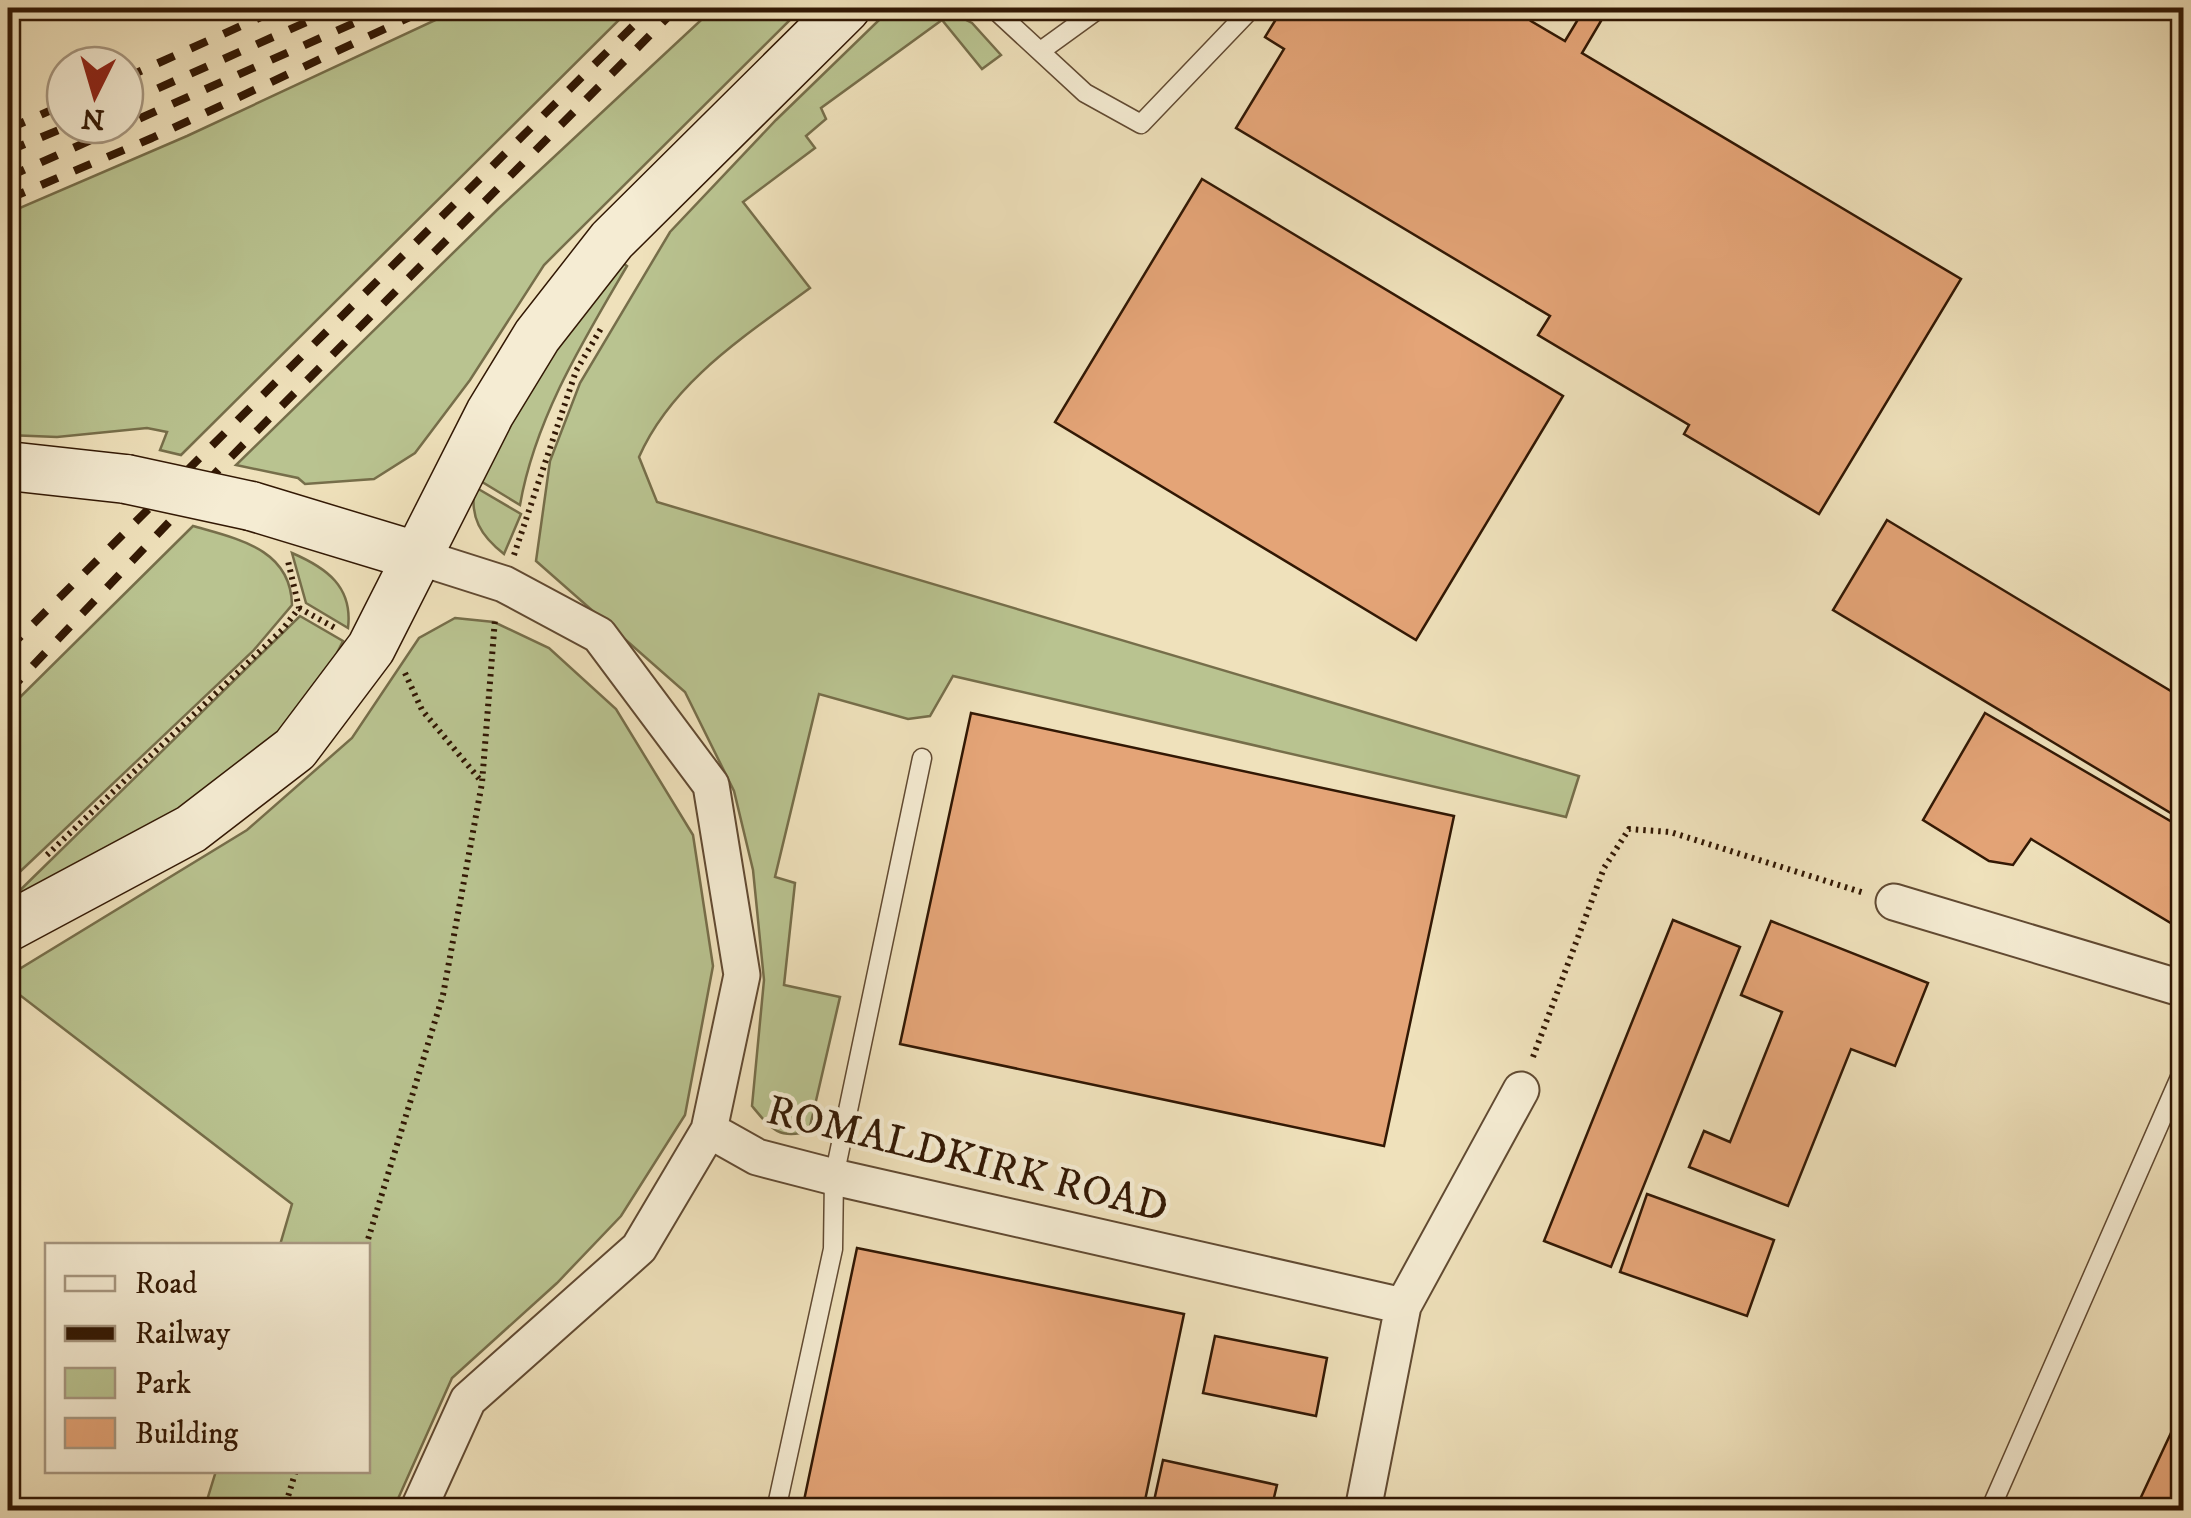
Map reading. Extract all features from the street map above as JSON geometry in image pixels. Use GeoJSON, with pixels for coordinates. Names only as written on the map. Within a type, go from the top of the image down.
{"type":"FeatureCollection","features":[{"type":"Feature","properties":{"kind":"street"},"geometry":{"type":"LineString","coordinates":[[8,927],[191,829],[295,748],[370,648],[490,413],[538,336],[612,240],[846,8]]}},
{"type":"Feature","properties":{"kind":"street"},"geometry":{"type":"LineString","coordinates":[[8,466],[126,479],[267,511],[416,556]]}},
{"type":"Feature","properties":{"kind":"street","name":"ROMALDKIRK ROAD"},"geometry":{"type":"LineString","coordinates":[[416,556],[504,584],[600,635],[711,785],[742,975],[709,1130],[757,1158],[1403,1306]]}},
{"type":"Feature","properties":{"kind":"street"},"geometry":{"type":"LineString","coordinates":[[1894,902],[2184,989]]}},
{"type":"Feature","properties":{"kind":"street"},"geometry":{"type":"LineString","coordinates":[[1363,1510],[1403,1306],[1521,1090]]}},
{"type":"Feature","properties":{"kind":"street"},"geometry":{"type":"LineString","coordinates":[[418,1510],[468,1400],[639,1248],[709,1130]]}},
{"type":"Feature","properties":{"kind":"lane"},"geometry":{"type":"LineString","coordinates":[[993,8],[1084,93],[1141,124],[1252,8]]}},
{"type":"Feature","properties":{"kind":"lane"},"geometry":{"type":"LineString","coordinates":[[1042,50],[1100,8]]}},
{"type":"Feature","properties":{"kind":"lane"},"geometry":{"type":"LineString","coordinates":[[776,1510],[833,1249],[834,1177],[922,758]]}},
{"type":"Feature","properties":{"kind":"lane"},"geometry":{"type":"LineString","coordinates":[[1990,1510],[2184,1068]]}},
{"type":"Feature","properties":{"kind":"path"},"geometry":{"type":"LineString","coordinates":[[367,1243],[443,995],[482,783],[494,622],[576,371],[612,310]]}},
{"type":"Feature","properties":{"kind":"path"},"geometry":{"type":"LineString","coordinates":[[35,867],[299,608],[290,564],[274,543],[267,511]]}},
{"type":"Feature","properties":{"kind":"path"},"geometry":{"type":"LineString","coordinates":[[1521,1090],[1604,868],[1629,830],[1670,832],[1894,902]]}},
{"type":"Feature","properties":{"kind":"path"},"geometry":{"type":"LineString","coordinates":[[284,1510],[295,1473]]}},
{"type":"Feature","properties":{"kind":"green space"},"geometry":{"type":"Polygon","coordinates":[[[461,8],[631,8],[181,455],[160,450],[167,432],[147,428],[57,437],[8,435],[8,213],[187,136],[461,8]]]}},
{"type":"Feature","properties":{"kind":"green space"},"geometry":{"type":"Polygon","coordinates":[[[714,8],[802,8],[544,265],[470,380],[415,453],[374,479],[305,484],[298,478],[236,465],[497,210],[714,8]]]}},
{"type":"Feature","properties":{"kind":"green space"},"geometry":{"type":"Polygon","coordinates":[[[944,9],[972,23],[1001,55],[982,69],[942,20],[821,108],[826,119],[806,136],[815,148],[743,202],[810,288],[712,362],[670,406],[639,457],[657,502],[1579,776],[1566,817],[953,676],[930,716],[908,719],[819,694],[775,877],[795,883],[784,985],[840,997],[809,1131],[790,1134],[770,1126],[752,1106],[764,980],[753,870],[734,791],[685,692],[536,561],[550,461],[580,383],[670,232],[776,120],[879,20],[899,10],[944,9]]]}},
{"type":"Feature","properties":{"kind":"green space"},"geometry":{"type":"Polygon","coordinates":[[[623,263],[627,266],[549,411],[520,505],[479,480],[541,366],[623,263]]]}},
{"type":"Feature","properties":{"kind":"green space"},"geometry":{"type":"Polygon","coordinates":[[[475,487],[521,514],[504,554],[489,540],[475,517],[475,487]]]}},
{"type":"Feature","properties":{"kind":"green space"},"geometry":{"type":"Polygon","coordinates":[[[193,526],[244,542],[272,559],[289,586],[292,605],[253,651],[8,883],[8,709],[193,526]]]}},
{"type":"Feature","properties":{"kind":"green space"},"geometry":{"type":"Polygon","coordinates":[[[292,553],[316,565],[342,590],[348,628],[306,603],[292,553]]]}},
{"type":"Feature","properties":{"kind":"green space"},"geometry":{"type":"Polygon","coordinates":[[[300,616],[343,641],[316,688],[282,729],[242,766],[198,798],[8,902],[300,616]]]}},
{"type":"Feature","properties":{"kind":"green space"},"geometry":{"type":"Polygon","coordinates":[[[455,618],[494,622],[549,648],[616,709],[693,835],[713,966],[685,1115],[621,1216],[557,1283],[452,1378],[393,1510],[204,1510],[215,1473],[370,1473],[370,1243],[281,1243],[292,1204],[8,986],[8,976],[247,830],[352,738],[419,638],[455,618]]]}},
{"type":"Feature","properties":{"kind":"building"},"geometry":{"type":"Polygon","coordinates":[[[1283,8],[1299,17],[1305,8],[1539,8],[1531,21],[1565,41],[1583,11],[1601,21],[1582,53],[1961,279],[1819,514],[1684,434],[1689,425],[1538,335],[1550,316],[1236,128],[1284,49],[1265,37],[1283,8]]]}},
{"type":"Feature","properties":{"kind":"building"},"geometry":{"type":"Polygon","coordinates":[[[1202,179],[1563,396],[1416,640],[1055,422],[1202,179]]]}},
{"type":"Feature","properties":{"kind":"building"},"geometry":{"type":"Polygon","coordinates":[[[1887,520],[2184,699],[2184,821],[1833,610],[1887,520]]]}},
{"type":"Feature","properties":{"kind":"building"},"geometry":{"type":"Polygon","coordinates":[[[971,713],[1454,816],[1384,1146],[900,1044],[971,713]]]}},
{"type":"Feature","properties":{"kind":"building"},"geometry":{"type":"Polygon","coordinates":[[[1985,713],[2184,829],[2184,931],[2031,839],[2013,865],[1989,861],[1923,820],[1985,713]]]}},
{"type":"Feature","properties":{"kind":"building"},"geometry":{"type":"Polygon","coordinates":[[[1673,920],[1740,947],[1611,1267],[1544,1241],[1673,920]]]}},
{"type":"Feature","properties":{"kind":"building"},"geometry":{"type":"Polygon","coordinates":[[[1771,921],[1928,983],[1895,1066],[1851,1049],[1788,1206],[1689,1167],[1704,1131],[1730,1142],[1782,1012],[1741,995],[1771,921]]]}},
{"type":"Feature","properties":{"kind":"building"},"geometry":{"type":"Polygon","coordinates":[[[1647,1194],[1774,1240],[1747,1316],[1620,1272],[1647,1194]]]}},
{"type":"Feature","properties":{"kind":"building"},"geometry":{"type":"Polygon","coordinates":[[[857,1248],[1184,1314],[1143,1510],[802,1510],[857,1248]]]}},
{"type":"Feature","properties":{"kind":"building"},"geometry":{"type":"Polygon","coordinates":[[[1215,1336],[1327,1358],[1316,1416],[1203,1393],[1215,1336]]]}},
{"type":"Feature","properties":{"kind":"building"},"geometry":{"type":"Polygon","coordinates":[[[2184,1405],[2184,1510],[2135,1510],[2184,1405]]]}},
{"type":"Feature","properties":{"kind":"building"},"geometry":{"type":"Polygon","coordinates":[[[1163,1460],[1277,1485],[1271,1510],[1152,1510],[1163,1460]]]}},
{"type":"Feature","properties":{"kind":"railway"},"geometry":{"type":"LineString","coordinates":[[145,69],[281,8]]}},
{"type":"Feature","properties":{"kind":"railway"},"geometry":{"type":"LineString","coordinates":[[145,94],[338,8]]}},
{"type":"Feature","properties":{"kind":"railway"},"geometry":{"type":"LineString","coordinates":[[8,177],[388,8]]}},
{"type":"Feature","properties":{"kind":"railway"},"geometry":{"type":"LineString","coordinates":[[8,199],[152,138],[429,8]]}},
{"type":"Feature","properties":{"kind":"railway"},"geometry":{"type":"LineString","coordinates":[[8,649],[651,8]]}},
{"type":"Feature","properties":{"kind":"railway"},"geometry":{"type":"LineString","coordinates":[[8,692],[224,464],[677,8]]}},
{"type":"Feature","properties":{"kind":"railway"},"geometry":{"type":"LineString","coordinates":[[8,129],[45,113]]}},
{"type":"Feature","properties":{"kind":"railway"},"geometry":{"type":"LineString","coordinates":[[8,151],[45,136]]}}]}
